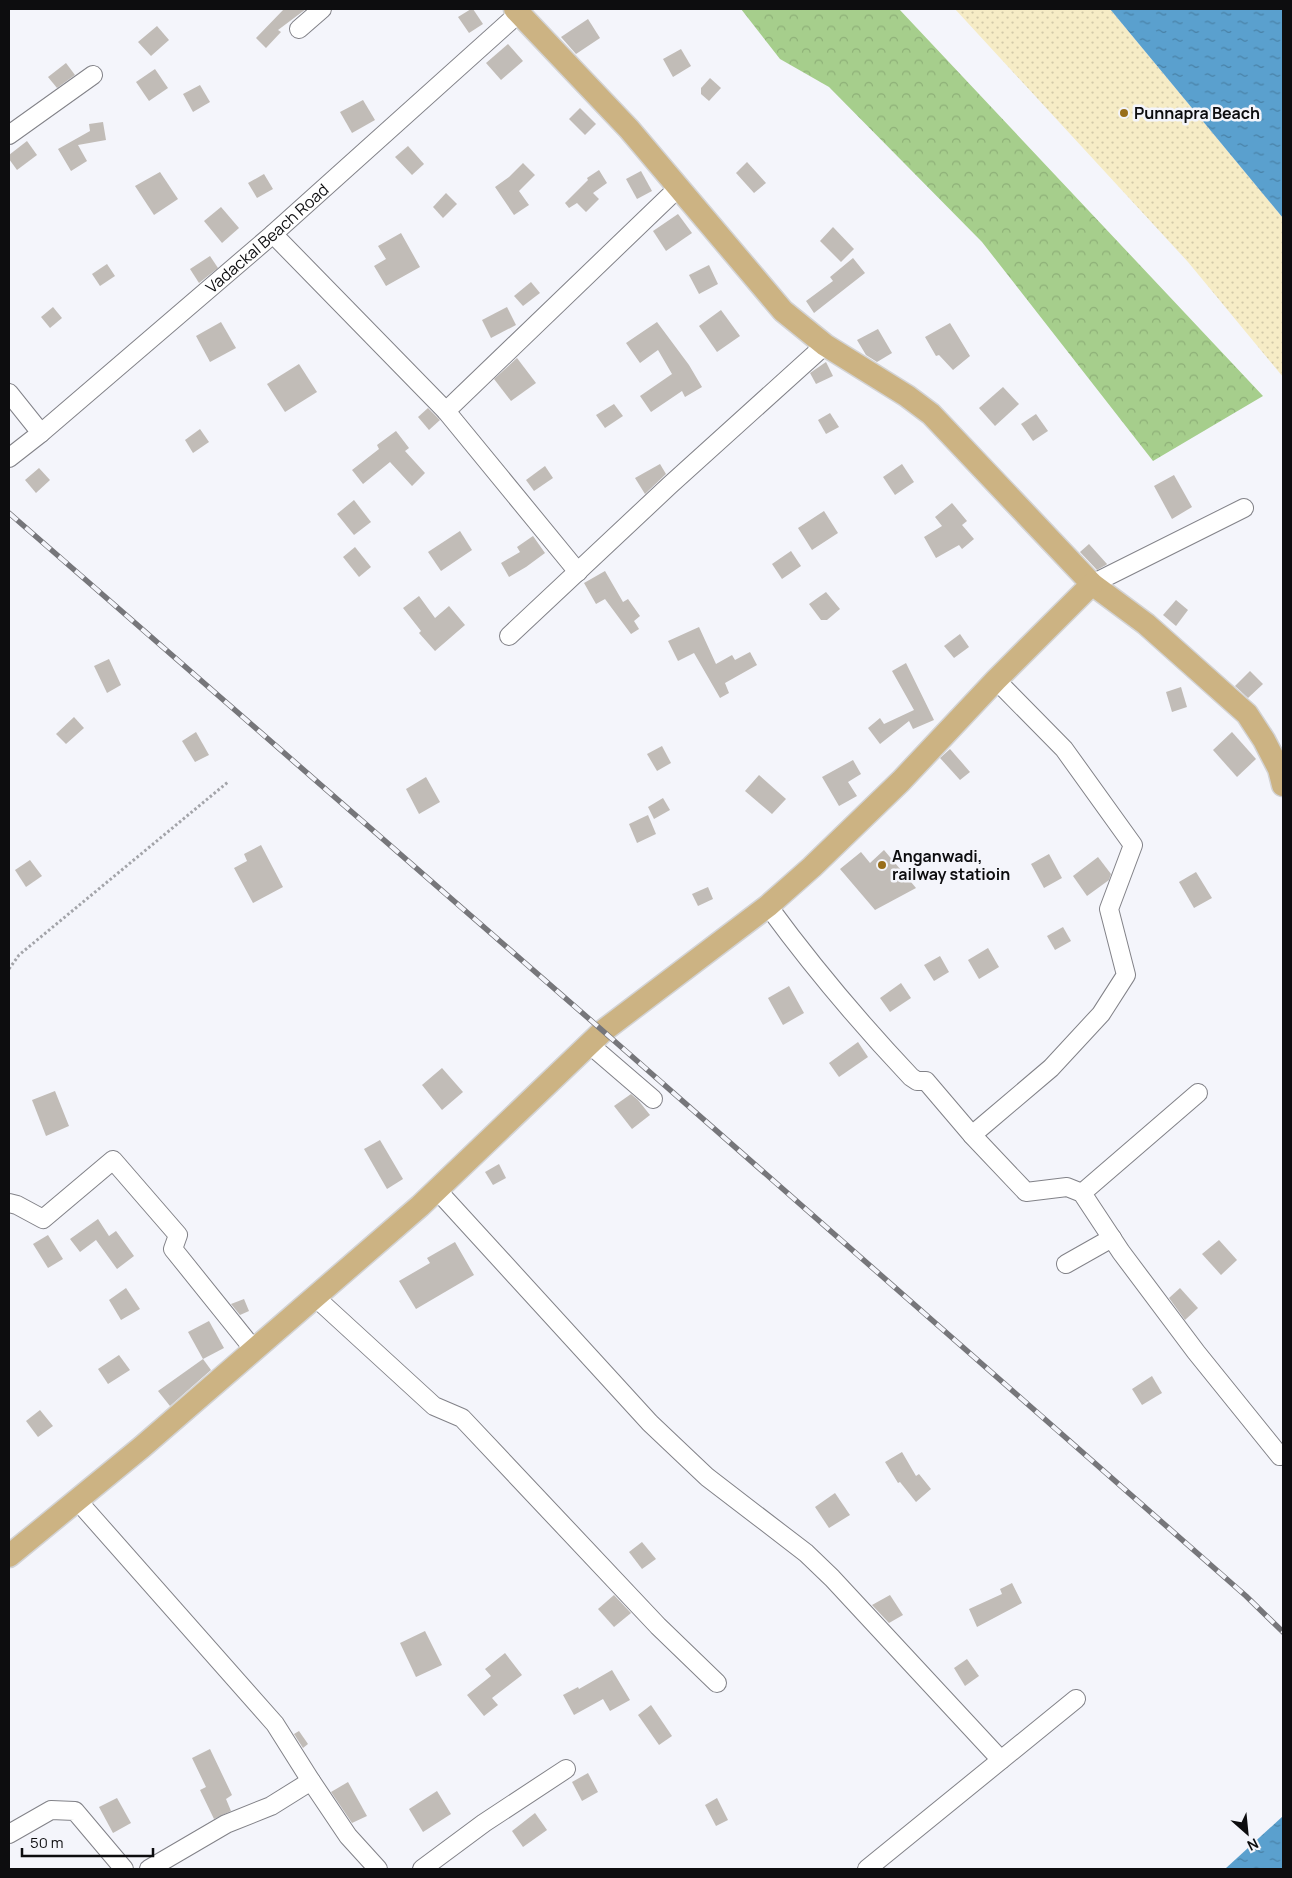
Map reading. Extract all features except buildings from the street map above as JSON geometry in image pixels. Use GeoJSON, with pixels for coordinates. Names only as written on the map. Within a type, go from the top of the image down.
{"type":"FeatureCollection","features":[{"type":"Feature","properties":{"kind":"main road"},"geometry":{"type":"LineString","coordinates":[[517,11],[629,129],[784,311],[825,345],[907,396],[931,414],[1092,584],[1146,624],[1247,714],[1264,740],[1278,769],[1283,785]]}},
{"type":"Feature","properties":{"kind":"main road"},"geometry":{"type":"LineString","coordinates":[[9,1556],[315,1298],[437,1190],[603,1031],[768,906],[812,867],[901,781],[996,680],[1092,584]]}},
{"type":"Feature","properties":{"kind":"street"},"geometry":{"type":"LineString","coordinates":[[299,29],[322,9]]}},
{"type":"Feature","properties":{"kind":"street","name":"Vadackal Beach Road"},"geometry":{"type":"LineString","coordinates":[[9,458],[41,433],[273,234],[517,11]]}},
{"type":"Feature","properties":{"kind":"street"},"geometry":{"type":"LineString","coordinates":[[9,135],[93,75]]}},
{"type":"Feature","properties":{"kind":"street"},"geometry":{"type":"LineString","coordinates":[[446,411],[679,187]]}},
{"type":"Feature","properties":{"kind":"street"},"geometry":{"type":"LineString","coordinates":[[273,234],[446,411],[578,572]]}},
{"type":"Feature","properties":{"kind":"street"},"geometry":{"type":"LineString","coordinates":[[509,636],[825,345]]}},
{"type":"Feature","properties":{"kind":"street"},"geometry":{"type":"LineString","coordinates":[[9,393],[41,433]]}},
{"type":"Feature","properties":{"kind":"street"},"geometry":{"type":"LineString","coordinates":[[1092,584],[1244,508]]}},
{"type":"Feature","properties":{"kind":"street"},"geometry":{"type":"LineString","coordinates":[[972,1135],[1050,1068],[1101,1014],[1126,975],[1109,909],[1133,845],[1064,750],[996,680]]}},
{"type":"Feature","properties":{"kind":"street"},"geometry":{"type":"LineString","coordinates":[[768,906],[798,947],[866,1030],[911,1077],[917,1081],[926,1081],[972,1135],[1026,1192],[1068,1187],[1082,1193],[1112,1238],[1196,1352],[1280,1456],[1283,1455]]}},
{"type":"Feature","properties":{"kind":"street"},"geometry":{"type":"LineString","coordinates":[[589,1044],[653,1099]]}},
{"type":"Feature","properties":{"kind":"street"},"geometry":{"type":"LineString","coordinates":[[1082,1193],[1198,1093]]}},
{"type":"Feature","properties":{"kind":"street"},"geometry":{"type":"LineString","coordinates":[[9,1204],[17,1205],[43,1218],[113,1160],[178,1235],[173,1249],[255,1350]]}},
{"type":"Feature","properties":{"kind":"street"},"geometry":{"type":"LineString","coordinates":[[437,1190],[650,1423],[706,1477],[806,1553],[826,1572],[1001,1760]]}},
{"type":"Feature","properties":{"kind":"street"},"geometry":{"type":"LineString","coordinates":[[1066,1264],[1112,1238]]}},
{"type":"Feature","properties":{"kind":"street"},"geometry":{"type":"LineString","coordinates":[[315,1298],[434,1406],[462,1418],[645,1611],[717,1683]]}},
{"type":"Feature","properties":{"kind":"street"},"geometry":{"type":"LineString","coordinates":[[77,1500],[274,1724],[348,1836],[378,1869]]}},
{"type":"Feature","properties":{"kind":"street"},"geometry":{"type":"LineString","coordinates":[[867,1869],[1076,1699]]}},
{"type":"Feature","properties":{"kind":"street"},"geometry":{"type":"LineString","coordinates":[[422,1869],[484,1823],[566,1769]]}},
{"type":"Feature","properties":{"kind":"street"},"geometry":{"type":"LineString","coordinates":[[149,1869],[226,1824],[271,1806],[310,1780]]}},
{"type":"Feature","properties":{"kind":"street"},"geometry":{"type":"LineString","coordinates":[[9,1834],[51,1810],[75,1811],[124,1869]]}},
{"type":"Feature","properties":{"kind":"path"},"geometry":{"type":"LineString","coordinates":[[9,969],[19,955],[228,782]]}},
{"type":"Feature","properties":{"kind":"green space"},"geometry":{"type":"Polygon","coordinates":[[[741,9],[899,9],[1263,396],[1153,461],[982,242],[829,87],[780,59],[741,9]]]}},
{"type":"Feature","properties":{"kind":"sand","name":"Punnapra Beach"},"geometry":{"type":"Polygon","coordinates":[[[955,9],[1110,9],[1283,218],[1283,377],[1188,262],[955,9]]]}},
{"type":"Feature","properties":{"kind":"water"},"geometry":{"type":"Polygon","coordinates":[[[1110,9],[1283,9],[1283,218],[1110,9]]]}},
{"type":"Feature","properties":{"kind":"water"},"geometry":{"type":"Polygon","coordinates":[[[1283,1816],[1283,1869],[1225,1869],[1283,1816]]]}},
{"type":"Feature","properties":{"kind":"railway"},"geometry":{"type":"LineString","coordinates":[[9,513],[603,1031],[1246,1596],[1283,1632]]}},
{"type":"Feature","properties":{"kind":"place","name":"Punnapra Beach"},"geometry":{"type":"Point","coordinates":[1124,113]}},
{"type":"Feature","properties":{"kind":"place","name":"Anganwadi, railway statioin"},"geometry":{"type":"Point","coordinates":[882,865]}}]}
